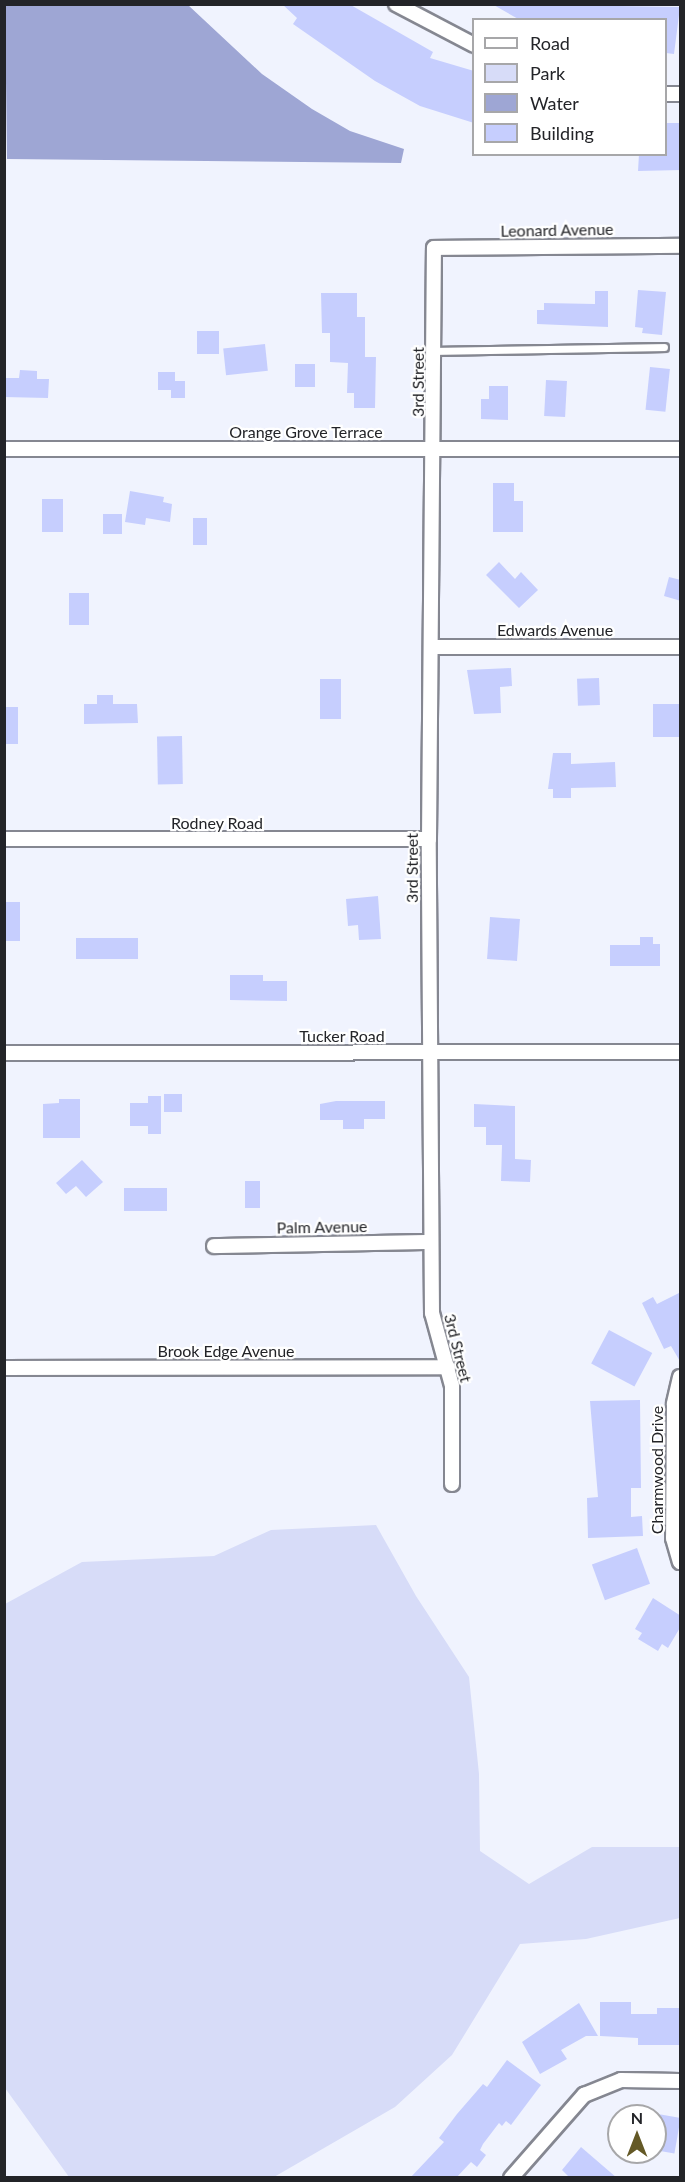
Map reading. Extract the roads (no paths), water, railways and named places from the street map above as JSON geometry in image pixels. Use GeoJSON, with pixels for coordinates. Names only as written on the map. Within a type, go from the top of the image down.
{"type":"FeatureCollection","features":[{"type":"Feature","properties":{"kind":"street"},"geometry":{"type":"LineString","coordinates":[[396,4],[472,44]]}},
{"type":"Feature","properties":{"kind":"street","name":"Leonard Avenue"},"geometry":{"type":"LineString","coordinates":[[434,248],[681,246]]}},
{"type":"Feature","properties":{"kind":"street","name":"3rd Street"},"geometry":{"type":"LineString","coordinates":[[434,248],[435,448],[430,647],[429,839],[432,1313],[452,1386],[452,1484]]}},
{"type":"Feature","properties":{"kind":"street","name":"Orange Grove Terrace"},"geometry":{"type":"LineString","coordinates":[[4,449],[681,449]]}},
{"type":"Feature","properties":{"kind":"street","name":"Edwards Avenue"},"geometry":{"type":"LineString","coordinates":[[430,647],[681,646]]}},
{"type":"Feature","properties":{"kind":"street","name":"Rodney Road"},"geometry":{"type":"LineString","coordinates":[[4,839],[429,839]]}},
{"type":"Feature","properties":{"kind":"street","name":"Tucker Road"},"geometry":{"type":"LineString","coordinates":[[4,1053],[681,1052]]}},
{"type":"Feature","properties":{"kind":"street","name":"Palm Avenue"},"geometry":{"type":"LineString","coordinates":[[214,1246],[431,1242]]}},
{"type":"Feature","properties":{"kind":"street","name":"Brook Edge Avenue"},"geometry":{"type":"LineString","coordinates":[[4,1368],[448,1367]]}},
{"type":"Feature","properties":{"kind":"street","name":"Charmwood Drive"},"geometry":{"type":"LineString","coordinates":[[681,1377],[674,1397],[673,1526],[674,1548],[681,1562]]}},
{"type":"Feature","properties":{"kind":"street"},"geometry":{"type":"LineString","coordinates":[[511,2178],[584,2095],[621,2080],[681,2081]]}},
{"type":"Feature","properties":{"kind":"lane"},"geometry":{"type":"LineString","coordinates":[[434,351],[664,347]]}},
{"type":"Feature","properties":{"kind":"water"},"geometry":{"type":"Polygon","coordinates":[[[5,4],[188,5],[262,74],[312,109],[350,131],[404,149],[401,163],[7,159],[5,4]]]}}]}
